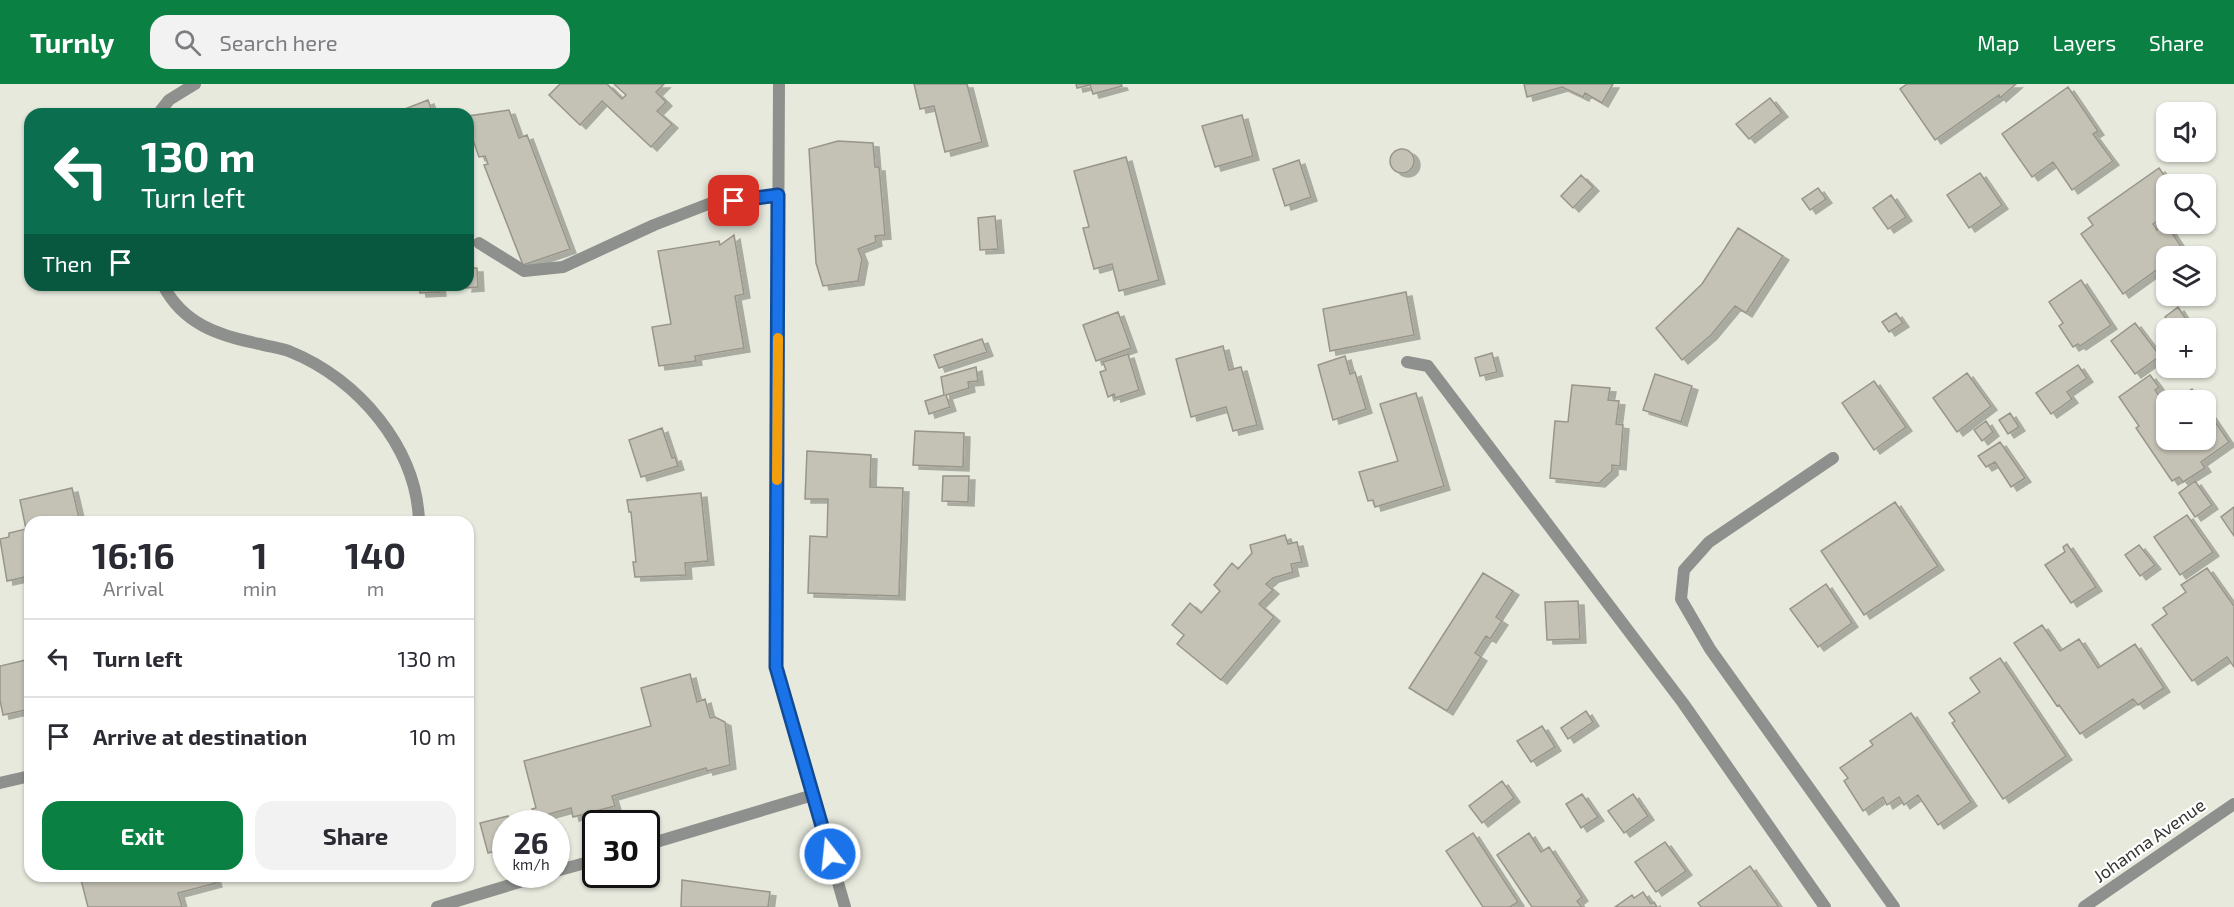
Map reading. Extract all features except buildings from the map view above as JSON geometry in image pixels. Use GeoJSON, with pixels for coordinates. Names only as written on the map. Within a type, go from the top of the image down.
{"type":"FeatureCollection","features":[{"type":"Feature","properties":{"kind":"street"},"geometry":{"type":"LineString","coordinates":[[163,108],[169,100],[195,84]]}},
{"type":"Feature","properties":{"kind":"street"},"geometry":{"type":"LineString","coordinates":[[779,84],[776,667],[845,907]]}},
{"type":"Feature","properties":{"kind":"street"},"geometry":{"type":"LineString","coordinates":[[479,243],[524,271],[563,267],[654,225],[711,203],[778,195]]}},
{"type":"Feature","properties":{"kind":"street"},"geometry":{"type":"LineString","coordinates":[[166,291],[172,303],[187,317],[209,330],[234,339],[290,351],[332,373],[374,411],[400,453],[418,500],[419,516]]}},
{"type":"Feature","properties":{"kind":"street"},"geometry":{"type":"LineString","coordinates":[[1407,362],[1428,366],[1683,703],[1825,907]]}},
{"type":"Feature","properties":{"kind":"street"},"geometry":{"type":"LineString","coordinates":[[1833,458],[1709,542],[1684,570],[1681,599],[1710,649],[1894,907]]}},
{"type":"Feature","properties":{"kind":"street"},"geometry":{"type":"LineString","coordinates":[[0,783],[24,777]]}},
{"type":"Feature","properties":{"kind":"street"},"geometry":{"type":"LineString","coordinates":[[660,841],[813,795]]}},
{"type":"Feature","properties":{"kind":"street","name":"Johanna Avenue"},"geometry":{"type":"LineString","coordinates":[[2084,907],[2234,804]]}},
{"type":"Feature","properties":{"kind":"street"},"geometry":{"type":"LineString","coordinates":[[437,907],[500,888]]}},
{"type":"Feature","properties":{"kind":"slow traffic"},"geometry":{"type":"LineString","coordinates":[[777,480],[778,338]]}},
{"type":"Feature","properties":{"kind":"route"},"geometry":{"type":"LineString","coordinates":[[734,201],[778,195],[776,667],[830,854]]}}]}
